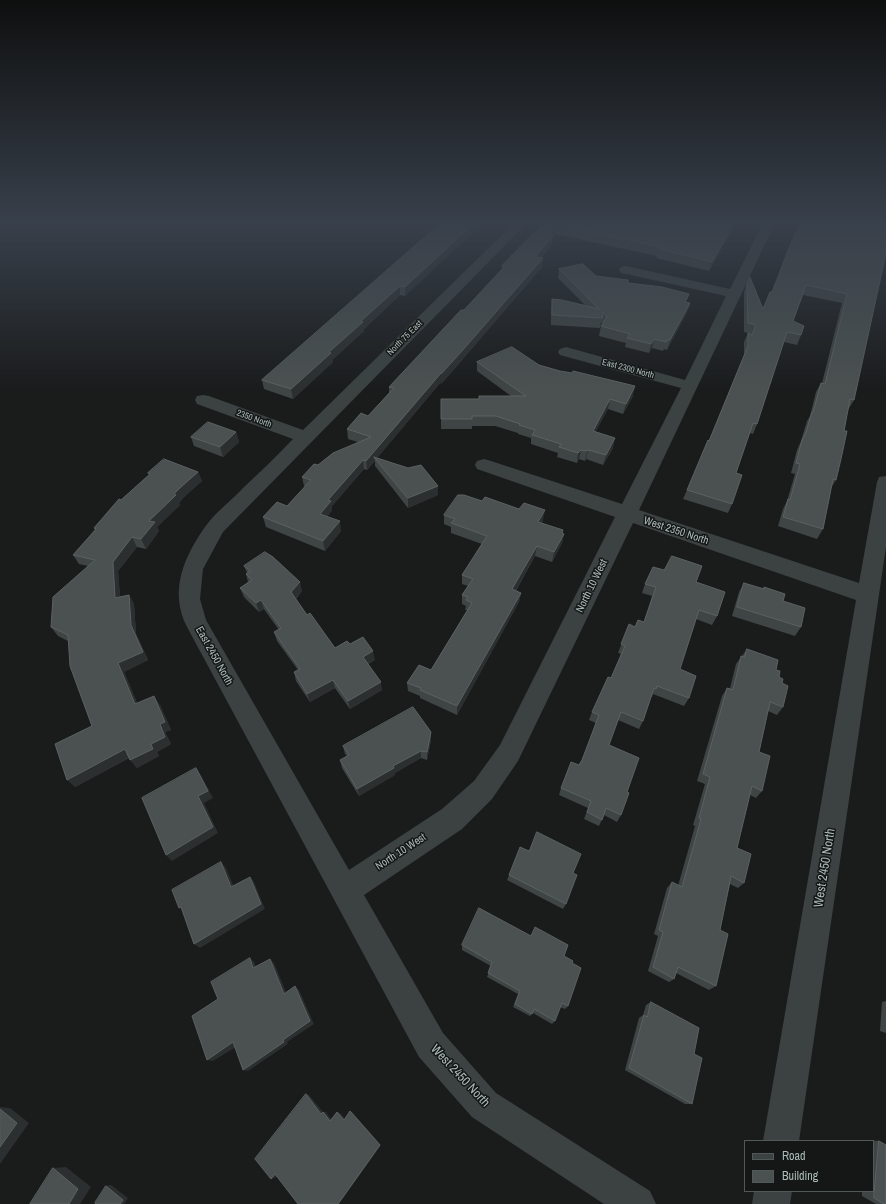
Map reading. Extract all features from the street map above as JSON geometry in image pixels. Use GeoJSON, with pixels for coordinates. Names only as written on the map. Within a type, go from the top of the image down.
{"type":"FeatureCollection","features":[{"type":"Feature","properties":{"kind":"street","name":"North 75 East"},"geometry":{"type":"LineString","coordinates":[[306,437],[465,279]]}},
{"type":"Feature","properties":{"kind":"street"},"geometry":{"type":"LineString","coordinates":[[668,279],[735,294]]}},
{"type":"Feature","properties":{"kind":"street","name":"North 10 West"},"geometry":{"type":"LineString","coordinates":[[345,890],[452,819],[483,790],[509,753],[741,279]]}},
{"type":"Feature","properties":{"kind":"street","name":"East 2300 North"},"geometry":{"type":"LineString","coordinates":[[566,352],[690,386]]}},
{"type":"Feature","properties":{"kind":"street","name":"2350 North"},"geometry":{"type":"LineString","coordinates":[[203,400],[306,437]]}},
{"type":"Feature","properties":{"kind":"street","name":"East 2450 North"},"geometry":{"type":"LineString","coordinates":[[306,437],[216,527],[203,547],[192,569],[189,600],[195,621],[345,890]]}},
{"type":"Feature","properties":{"kind":"street","name":"West 2350 North"},"geometry":{"type":"LineString","coordinates":[[484,465],[627,515],[868,595]]}},
{"type":"Feature","properties":{"kind":"street","name":"West 2450 North"},"geometry":{"type":"LineString","coordinates":[[781,1140],[886,482]]}},
{"type":"Feature","properties":{"kind":"street","name":"West 2450 North"},"geometry":{"type":"LineString","coordinates":[[345,890],[431,1046],[484,1106],[637,1204]]}},
{"type":"Feature","properties":{"kind":"street"},"geometry":{"type":"LineString","coordinates":[[771,1204],[774,1192]]}},
{"type":"Feature","properties":{"kind":"building"},"geometry":{"type":"Polygon","coordinates":[[[377,279],[413,279],[405,287],[400,286],[361,321],[363,322],[291,389],[262,380],[377,279]]]}},
{"type":"Feature","properties":{"kind":"building"},"geometry":{"type":"Polygon","coordinates":[[[493,279],[525,279],[441,373],[366,461],[363,460],[328,500],[331,501],[320,514],[340,521],[323,541],[263,517],[277,502],[287,506],[311,480],[302,477],[314,464],[318,465],[333,453],[371,437],[347,429],[361,413],[368,416],[394,388],[389,387],[461,310],[464,310],[493,279]]]}},
{"type":"Feature","properties":{"kind":"building"},"geometry":{"type":"Polygon","coordinates":[[[569,279],[621,279],[628,280],[628,283],[662,287],[689,294],[685,302],[690,303],[670,340],[667,340],[666,342],[654,339],[651,344],[627,338],[630,334],[601,326],[607,317],[603,312],[602,318],[552,315],[552,299],[599,309],[569,279]]]}},
{"type":"Feature","properties":{"kind":"building"},"geometry":{"type":"Polygon","coordinates":[[[749,279],[751,279],[763,309],[770,292],[772,292],[777,279],[880,279],[854,400],[850,399],[844,431],[847,431],[836,480],[833,479],[823,529],[783,517],[788,499],[790,500],[800,464],[796,463],[802,440],[813,412],[821,383],[825,384],[847,294],[806,285],[793,321],[804,326],[801,335],[787,332],[757,424],[753,423],[736,473],[742,475],[732,504],[687,490],[748,346],[748,333],[752,335],[756,325],[748,323],[747,283],[749,279]]]}},
{"type":"Feature","properties":{"kind":"building"},"geometry":{"type":"Polygon","coordinates":[[[512,347],[539,365],[560,371],[572,373],[573,371],[635,386],[626,404],[610,399],[593,431],[615,438],[606,455],[588,450],[581,450],[578,453],[559,447],[561,444],[532,435],[535,430],[496,416],[472,416],[472,419],[441,419],[441,399],[479,399],[479,396],[526,396],[477,362],[512,347]]]}},
{"type":"Feature","properties":{"kind":"building"},"geometry":{"type":"Polygon","coordinates":[[[208,422],[236,432],[220,447],[191,437],[208,422]]]}},
{"type":"Feature","properties":{"kind":"building"},"geometry":{"type":"Polygon","coordinates":[[[374,457],[408,468],[421,465],[438,486],[408,498],[374,457]]]}},
{"type":"Feature","properties":{"kind":"building"},"geometry":{"type":"Polygon","coordinates":[[[164,459],[198,472],[174,494],[176,495],[149,521],[155,522],[141,539],[132,537],[113,562],[115,598],[129,595],[131,625],[143,652],[118,663],[135,704],[154,696],[165,722],[160,724],[165,737],[151,744],[153,749],[130,760],[125,749],[67,780],[55,744],[92,726],[70,666],[68,635],[51,627],[53,597],[95,560],[73,555],[96,529],[94,528],[119,499],[121,500],[164,459]]]}},
{"type":"Feature","properties":{"kind":"building"},"geometry":{"type":"Polygon","coordinates":[[[458,495],[464,495],[482,501],[485,497],[519,509],[524,503],[545,510],[538,522],[563,530],[562,533],[564,534],[554,552],[537,546],[512,589],[521,593],[457,706],[420,690],[421,688],[407,683],[419,665],[431,670],[472,603],[466,600],[468,597],[462,595],[473,579],[462,575],[487,536],[451,523],[455,519],[444,515],[458,495]]]}},
{"type":"Feature","properties":{"kind":"building"},"geometry":{"type":"Polygon","coordinates":[[[265,552],[273,557],[300,582],[291,592],[307,615],[310,613],[335,648],[347,641],[350,644],[363,637],[373,651],[363,657],[381,682],[348,701],[333,680],[307,694],[294,672],[300,669],[274,632],[281,628],[261,600],[256,603],[240,588],[252,580],[246,574],[250,571],[244,566],[265,552]]]}},
{"type":"Feature","properties":{"kind":"building"},"geometry":{"type":"Polygon","coordinates":[[[672,556],[702,566],[696,582],[725,592],[717,616],[699,610],[680,669],[696,676],[689,698],[657,686],[656,689],[654,688],[643,721],[621,712],[609,745],[639,758],[627,792],[629,793],[621,815],[606,808],[602,820],[587,812],[591,801],[561,788],[571,762],[579,765],[582,760],[599,715],[592,712],[608,677],[611,678],[625,646],[621,644],[629,624],[635,627],[638,620],[644,622],[656,587],[645,584],[653,567],[664,570],[672,556]]]}},
{"type":"Feature","properties":{"kind":"building"},"geometry":{"type":"Polygon","coordinates":[[[744,583],[764,589],[764,587],[785,594],[783,601],[805,608],[801,627],[737,607],[744,583]]]}},
{"type":"Feature","properties":{"kind":"building"},"geometry":{"type":"Polygon","coordinates":[[[747,649],[778,660],[776,670],[780,671],[779,677],[783,679],[782,683],[788,686],[783,707],[770,702],[759,752],[770,756],[762,791],[752,786],[737,848],[751,854],[744,883],[731,876],[720,930],[728,934],[716,986],[678,967],[674,979],[653,967],[663,932],[659,930],[672,882],[682,887],[701,819],[699,818],[710,777],[703,774],[727,688],[733,690],[741,656],[744,657],[747,649]]]}},
{"type":"Feature","properties":{"kind":"building"},"geometry":{"type":"Polygon","coordinates":[[[413,707],[431,732],[427,752],[421,751],[393,766],[394,768],[357,789],[340,760],[349,755],[343,746],[413,707]]]}},
{"type":"Feature","properties":{"kind":"building"},"geometry":{"type":"Polygon","coordinates":[[[196,768],[208,791],[198,796],[213,827],[166,855],[142,798],[196,768]]]}},
{"type":"Feature","properties":{"kind":"building"},"geometry":{"type":"Polygon","coordinates":[[[537,832],[581,854],[573,873],[577,875],[566,904],[509,875],[520,847],[529,851],[537,832]]]}},
{"type":"Feature","properties":{"kind":"building"},"geometry":{"type":"Polygon","coordinates":[[[221,862],[231,887],[250,877],[261,904],[194,944],[181,907],[179,908],[172,890],[221,862]]]}},
{"type":"Feature","properties":{"kind":"building"},"geometry":{"type":"Polygon","coordinates":[[[479,908],[531,936],[535,927],[568,945],[564,956],[581,968],[568,1006],[562,1003],[555,1021],[534,1009],[532,1014],[515,1004],[520,991],[488,973],[492,962],[462,945],[479,908]]]}},
{"type":"Feature","properties":{"kind":"building"},"geometry":{"type":"Polygon","coordinates":[[[250,958],[253,968],[270,959],[284,994],[295,986],[310,1021],[283,1040],[284,1042],[243,1070],[233,1042],[207,1060],[192,1016],[218,999],[211,982],[250,958]]]}},
{"type":"Feature","properties":{"kind":"building"},"geometry":{"type":"Polygon","coordinates":[[[651,1002],[699,1028],[694,1054],[702,1058],[692,1104],[629,1068],[644,1015],[647,1017],[651,1002]]]}},
{"type":"Feature","properties":{"kind":"building"},"geometry":{"type":"Polygon","coordinates":[[[306,1094],[321,1114],[323,1112],[330,1121],[337,1112],[344,1120],[350,1111],[380,1145],[338,1204],[298,1204],[275,1174],[271,1179],[255,1159],[306,1094]]]}},
{"type":"Feature","properties":{"kind":"building"},"geometry":{"type":"Polygon","coordinates":[[[0,1109],[17,1123],[0,1147],[0,1109]]]}},
{"type":"Feature","properties":{"kind":"building"},"geometry":{"type":"Polygon","coordinates":[[[879,1141],[886,1145],[886,1204],[874,1198],[879,1141]]]}},
{"type":"Feature","properties":{"kind":"building"},"geometry":{"type":"Polygon","coordinates":[[[53,1168],[78,1189],[69,1204],[30,1204],[53,1168]]]}},
{"type":"Feature","properties":{"kind":"building"},"geometry":{"type":"Polygon","coordinates":[[[106,1186],[123,1200],[120,1204],[95,1203],[106,1186]]]}}]}
